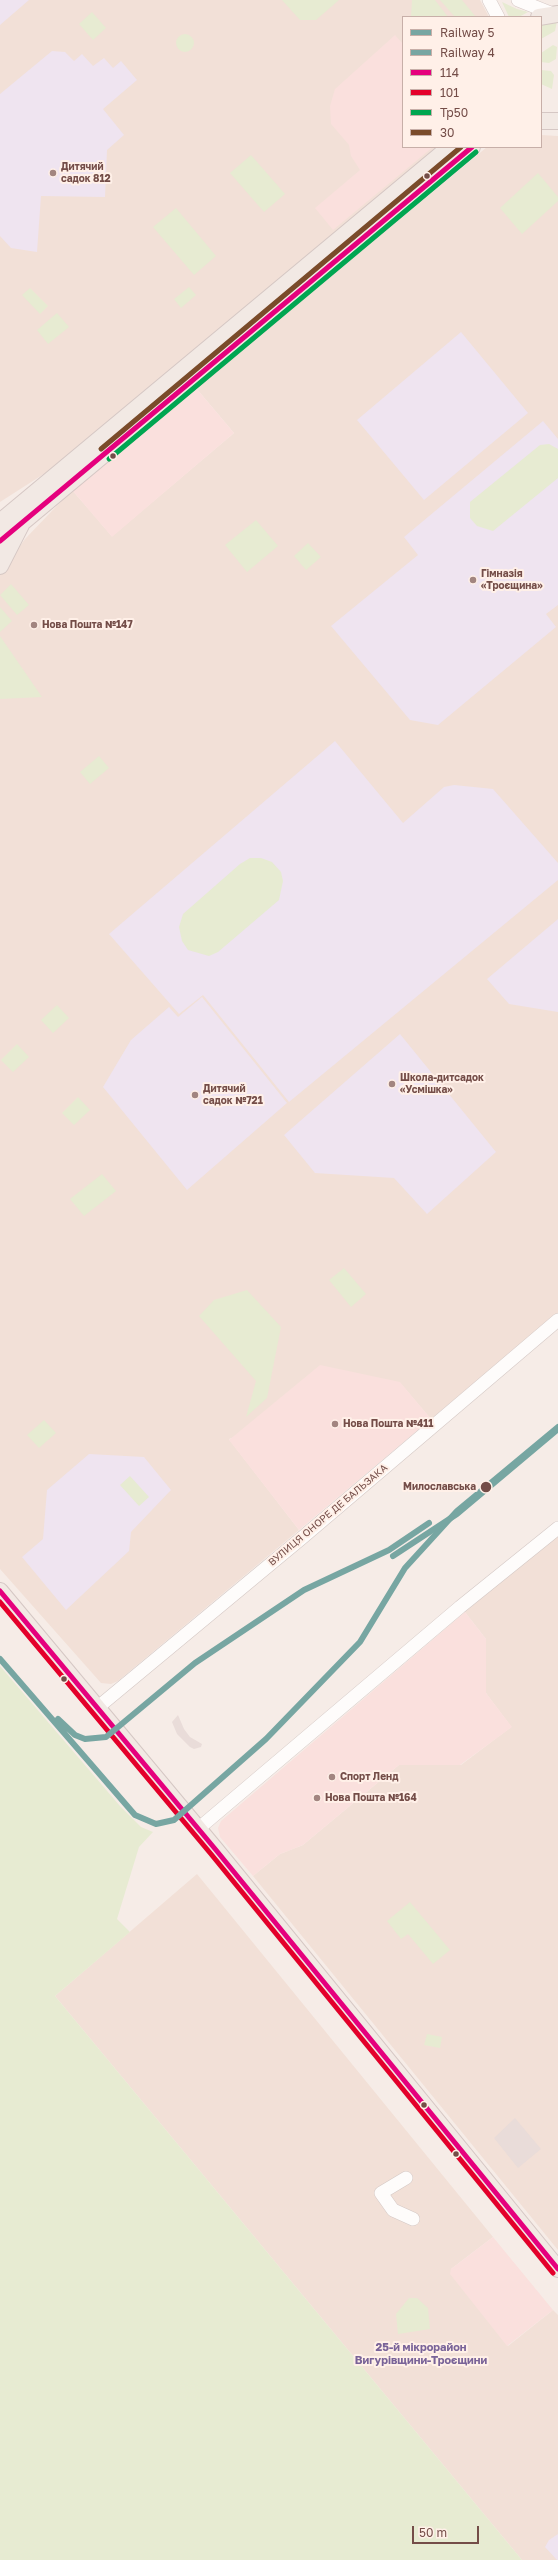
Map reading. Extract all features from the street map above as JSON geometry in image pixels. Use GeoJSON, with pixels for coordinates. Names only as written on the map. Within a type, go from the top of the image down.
{"type":"FeatureCollection","features":[{"type":"Feature","properties":{"kind":"main road"},"geometry":{"type":"LineString","coordinates":[[0,541],[12,516],[449,148]]}},
{"type":"Feature","properties":{"kind":"main road"},"geometry":{"type":"LineString","coordinates":[[0,522],[12,516],[471,148]]}},
{"type":"Feature","properties":{"kind":"main road"},"geometry":{"type":"LineString","coordinates":[[0,566],[12,516]]}},
{"type":"Feature","properties":{"kind":"main road"},"geometry":{"type":"LineString","coordinates":[[0,1591],[198,1829],[558,2269]]}},
{"type":"Feature","properties":{"kind":"street"},"geometry":{"type":"LineString","coordinates":[[489,0],[497,16]]}},
{"type":"Feature","properties":{"kind":"street"},"geometry":{"type":"LineString","coordinates":[[518,0],[550,15]]}},
{"type":"Feature","properties":{"kind":"street","name":"ВУЛИЦЯ ОНОРЕ ДЕ БАЛЬЗАКА"},"geometry":{"type":"LineString","coordinates":[[97,1708],[303,1537],[558,1320]]}},
{"type":"Feature","properties":{"kind":"street"},"geometry":{"type":"LineString","coordinates":[[198,1829],[466,1602],[558,1528]]}},
{"type":"Feature","properties":{"kind":"street"},"geometry":{"type":"LineString","coordinates":[[406,2178],[381,2193],[393,2210],[413,2219]]}},
{"type":"Feature","properties":{"kind":"shaded area"},"geometry":{"type":"Polygon","coordinates":[[[0,0],[480,0],[488,16],[402,16],[402,148],[440,148],[61,463],[0,502],[0,0]]]}},
{"type":"Feature","properties":{"kind":"shaded area"},"geometry":{"type":"Polygon","coordinates":[[[0,0],[29,0],[0,25],[0,0]]]}},
{"type":"Feature","properties":{"kind":"shaded area"},"geometry":{"type":"Polygon","coordinates":[[[395,35],[402,43],[402,148],[432,148],[333,230],[315,208],[360,170],[351,156],[349,145],[331,124],[330,106],[335,89],[395,35]]]}},
{"type":"Feature","properties":{"kind":"shaded area","name":"Дитячий садок 812"},"geometry":{"type":"Polygon","coordinates":[[[52,51],[65,52],[74,61],[82,54],[93,66],[104,58],[113,68],[121,61],[137,80],[103,109],[124,135],[107,150],[105,197],[41,196],[37,252],[11,248],[0,236],[0,94],[52,51]]]}},
{"type":"Feature","properties":{"kind":"shaded area"},"geometry":{"type":"Polygon","coordinates":[[[542,135],[558,136],[558,1313],[431,1419],[399,1382],[229,1439],[299,1530],[118,1681],[111,1684],[101,1683],[0,1569],[0,574],[25,539],[72,490],[112,536],[234,433],[196,388],[486,148],[542,148],[542,135]]]}},
{"type":"Feature","properties":{"kind":"shaded area"},"geometry":{"type":"Polygon","coordinates":[[[461,332],[528,413],[424,500],[357,420],[461,332]]]}},
{"type":"Feature","properties":{"kind":"shaded area"},"geometry":{"type":"Polygon","coordinates":[[[196,388],[234,433],[112,537],[72,490],[196,388]]]}},
{"type":"Feature","properties":{"kind":"shaded area","name":"Гімназія «Троєщина»"},"geometry":{"type":"Polygon","coordinates":[[[543,421],[558,439],[558,605],[546,614],[556,627],[438,725],[410,720],[331,626],[418,555],[404,537],[543,421]]]}},
{"type":"Feature","properties":{"kind":"shaded area"},"geometry":{"type":"Polygon","coordinates":[[[335,741],[403,823],[444,787],[454,785],[493,789],[558,863],[558,880],[289,1102],[203,995],[179,1014],[109,934],[335,741]]]}},
{"type":"Feature","properties":{"kind":"shaded area"},"geometry":{"type":"Polygon","coordinates":[[[558,919],[558,1012],[509,1004],[487,979],[558,919]]]}},
{"type":"Feature","properties":{"kind":"shaded area","name":"Дитячий садок №721"},"geometry":{"type":"Polygon","coordinates":[[[202,997],[287,1103],[187,1190],[103,1087],[131,1040],[169,1007],[178,1017],[202,997]]]}},
{"type":"Feature","properties":{"kind":"shaded area","name":"Школа-дитсадок «Усмішка»"},"geometry":{"type":"Polygon","coordinates":[[[400,1034],[496,1152],[427,1214],[394,1178],[315,1173],[284,1135],[400,1034]]]}},
{"type":"Feature","properties":{"kind":"shaded area"},"geometry":{"type":"Polygon","coordinates":[[[320,1365],[400,1382],[431,1419],[299,1530],[229,1440],[320,1365]]]}},
{"type":"Feature","properties":{"kind":"shaded area"},"geometry":{"type":"Polygon","coordinates":[[[89,1454],[144,1457],[171,1490],[131,1532],[129,1551],[66,1610],[22,1557],[43,1539],[47,1490],[89,1454]]]}},
{"type":"Feature","properties":{"kind":"shaded area"},"geometry":{"type":"Polygon","coordinates":[[[558,1534],[558,2250],[253,1876],[280,1854],[303,1845],[399,1765],[461,1765],[511,1727],[486,1693],[486,1639],[465,1612],[558,1534]]]}},
{"type":"Feature","properties":{"kind":"shaded area"},"geometry":{"type":"Polygon","coordinates":[[[465,1612],[486,1639],[486,1693],[512,1727],[460,1765],[399,1765],[303,1845],[280,1854],[253,1876],[220,1837],[218,1828],[221,1821],[465,1612]]]}},
{"type":"Feature","properties":{"kind":"shaded area"},"geometry":{"type":"Polygon","coordinates":[[[178,1715],[184,1729],[190,1737],[202,1744],[201,1747],[194,1749],[190,1747],[177,1734],[172,1722],[178,1715]]]}},
{"type":"Feature","properties":{"kind":"shaded area"},"geometry":{"type":"Polygon","coordinates":[[[197,1874],[493,2237],[451,2269],[508,2346],[553,2310],[558,2315],[558,2560],[522,2560],[55,1996],[197,1874]]]}},
{"type":"Feature","properties":{"kind":"shaded area"},"geometry":{"type":"Polygon","coordinates":[[[515,2118],[541,2149],[518,2168],[494,2138],[515,2118]]]}},
{"type":"Feature","properties":{"kind":"shaded area"},"geometry":{"type":"Polygon","coordinates":[[[493,2237],[553,2310],[507,2346],[450,2274],[451,2269],[493,2237]]]}},
{"type":"Feature","properties":{"kind":"shaded area"},"geometry":{"type":"Polygon","coordinates":[[[558,2534],[557,2560],[545,2547],[549,2540],[558,2534]]]}},
{"type":"Feature","properties":{"kind":"green space"},"geometry":{"type":"Polygon","coordinates":[[[282,0],[339,0],[316,20],[300,20],[282,0]]]}},
{"type":"Feature","properties":{"kind":"green space"},"geometry":{"type":"Polygon","coordinates":[[[412,0],[435,0],[447,16],[411,16],[412,0]]]}},
{"type":"Feature","properties":{"kind":"green space"},"geometry":{"type":"Polygon","coordinates":[[[440,0],[462,0],[475,16],[454,16],[440,0]]]}},
{"type":"Feature","properties":{"kind":"green space"},"geometry":{"type":"Polygon","coordinates":[[[502,2],[528,12],[521,16],[509,16],[502,2]]]}},
{"type":"Feature","properties":{"kind":"green space"},"geometry":{"type":"Polygon","coordinates":[[[92,12],[106,28],[93,40],[79,24],[92,12]]]}},
{"type":"Feature","properties":{"kind":"green space"},"geometry":{"type":"Polygon","coordinates":[[[557,21],[555,31],[542,38],[542,23],[557,21]]]}},
{"type":"Feature","properties":{"kind":"green space"},"geometry":{"type":"Polygon","coordinates":[[[181,34],[189,34],[194,39],[192,50],[189,52],[181,52],[176,47],[176,39],[181,34]]]}},
{"type":"Feature","properties":{"kind":"green space"},"geometry":{"type":"Polygon","coordinates":[[[553,45],[557,47],[556,59],[549,63],[542,62],[542,52],[553,45]]]}},
{"type":"Feature","properties":{"kind":"green space"},"geometry":{"type":"Polygon","coordinates":[[[542,70],[551,71],[554,75],[552,89],[542,84],[542,70]]]}},
{"type":"Feature","properties":{"kind":"green space"},"geometry":{"type":"Polygon","coordinates":[[[251,155],[285,194],[264,212],[230,173],[251,155]]]}},
{"type":"Feature","properties":{"kind":"green space"},"geometry":{"type":"Polygon","coordinates":[[[538,173],[558,197],[558,201],[522,234],[500,208],[538,173]]]}},
{"type":"Feature","properties":{"kind":"green space"},"geometry":{"type":"Polygon","coordinates":[[[176,208],[216,256],[194,275],[153,227],[176,208]]]}},
{"type":"Feature","properties":{"kind":"green space"},"geometry":{"type":"Polygon","coordinates":[[[189,287],[196,295],[181,308],[174,299],[189,287]]]}},
{"type":"Feature","properties":{"kind":"green space"},"geometry":{"type":"Polygon","coordinates":[[[30,288],[48,306],[40,314],[22,295],[30,288]]]}},
{"type":"Feature","properties":{"kind":"green space"},"geometry":{"type":"Polygon","coordinates":[[[57,313],[69,327],[48,344],[37,330],[57,313]]]}},
{"type":"Feature","properties":{"kind":"green space"},"geometry":{"type":"Polygon","coordinates":[[[549,444],[558,449],[558,478],[493,531],[477,526],[470,518],[470,502],[540,445],[549,444]]]}},
{"type":"Feature","properties":{"kind":"green space"},"geometry":{"type":"Polygon","coordinates":[[[256,520],[278,546],[247,572],[225,545],[256,520]]]}},
{"type":"Feature","properties":{"kind":"green space"},"geometry":{"type":"Polygon","coordinates":[[[308,543],[321,557],[306,570],[294,556],[308,543]]]}},
{"type":"Feature","properties":{"kind":"green space"},"geometry":{"type":"Polygon","coordinates":[[[11,584],[29,605],[17,615],[0,595],[11,584]]]}},
{"type":"Feature","properties":{"kind":"green space"},"geometry":{"type":"Polygon","coordinates":[[[0,607],[12,621],[0,632],[0,607]]]}},
{"type":"Feature","properties":{"kind":"green space"},"geometry":{"type":"Polygon","coordinates":[[[0,636],[42,697],[0,699],[0,636]]]}},
{"type":"Feature","properties":{"kind":"green space"},"geometry":{"type":"Polygon","coordinates":[[[99,756],[109,768],[90,784],[80,772],[99,756]]]}},
{"type":"Feature","properties":{"kind":"green space"},"geometry":{"type":"Polygon","coordinates":[[[250,858],[261,858],[272,862],[281,872],[283,881],[279,900],[218,952],[209,956],[188,950],[182,941],[179,927],[183,914],[240,864],[250,858]]]}},
{"type":"Feature","properties":{"kind":"green space"},"geometry":{"type":"Polygon","coordinates":[[[57,1005],[69,1018],[53,1033],[41,1020],[57,1005]]]}},
{"type":"Feature","properties":{"kind":"green space"},"geometry":{"type":"Polygon","coordinates":[[[17,1044],[29,1057],[13,1072],[1,1060],[17,1044]]]}},
{"type":"Feature","properties":{"kind":"green space"},"geometry":{"type":"Polygon","coordinates":[[[78,1097],[90,1110],[74,1125],[62,1113],[78,1097]]]}},
{"type":"Feature","properties":{"kind":"green space"},"geometry":{"type":"Polygon","coordinates":[[[102,1174],[116,1191],[84,1216],[70,1199],[102,1174]]]}},
{"type":"Feature","properties":{"kind":"green space"},"geometry":{"type":"Polygon","coordinates":[[[344,1268],[366,1294],[351,1307],[329,1280],[344,1268]]]}},
{"type":"Feature","properties":{"kind":"green space"},"geometry":{"type":"Polygon","coordinates":[[[247,1290],[281,1327],[267,1398],[246,1417],[256,1381],[199,1316],[214,1300],[247,1290]]]}},
{"type":"Feature","properties":{"kind":"green space"},"geometry":{"type":"Polygon","coordinates":[[[44,1420],[56,1433],[39,1448],[27,1435],[44,1420]]]}},
{"type":"Feature","properties":{"kind":"green space"},"geometry":{"type":"Polygon","coordinates":[[[130,1476],[149,1497],[139,1506],[120,1485],[130,1476]]]}},
{"type":"Feature","properties":{"kind":"green space"},"geometry":{"type":"Polygon","coordinates":[[[0,1666],[120,1806],[141,1827],[153,1832],[139,1847],[117,1919],[130,1932],[55,1996],[522,2560],[0,2560],[0,1666]]]}},
{"type":"Feature","properties":{"kind":"green space"},"geometry":{"type":"Polygon","coordinates":[[[410,1902],[450,1950],[433,1964],[408,1934],[401,1939],[387,1921],[410,1902]]]}},
{"type":"Feature","properties":{"kind":"green space"},"geometry":{"type":"Polygon","coordinates":[[[427,2034],[442,2037],[440,2048],[424,2045],[427,2034]]]}},
{"type":"Feature","properties":{"kind":"green space"},"geometry":{"type":"Polygon","coordinates":[[[409,2298],[417,2298],[428,2308],[430,2329],[398,2334],[396,2314],[409,2298]]]}},
{"type":"Feature","properties":{"kind":"rail line","name":"5"},"geometry":{"type":"LineString","coordinates":[[0,1659],[135,1815],[156,1824],[174,1820],[266,1739],[360,1642],[405,1568],[457,1511],[558,1427]]}},
{"type":"Feature","properties":{"kind":"rail line","name":"4"},"geometry":{"type":"LineString","coordinates":[[393,1556],[457,1514],[558,1429]]}},
{"type":"Feature","properties":{"kind":"rail line","name":"5"},"geometry":{"type":"LineString","coordinates":[[58,1719],[75,1735],[85,1739],[106,1737],[195,1663],[304,1590],[389,1550],[429,1523]]}},
{"type":"Feature","properties":{"kind":"transit line","name":"30"},"geometry":{"type":"LineString","coordinates":[[101,449],[460,148]]}},
{"type":"Feature","properties":{"kind":"transit line","name":"114"},"geometry":{"type":"LineString","coordinates":[[0,541],[471,148]]}},
{"type":"Feature","properties":{"kind":"transit line","name":"Тр50"},"geometry":{"type":"LineString","coordinates":[[109,459],[476,152]]}},
{"type":"Feature","properties":{"kind":"transit line","name":"114"},"geometry":{"type":"LineString","coordinates":[[0,1591],[216,1850],[558,2269]]}},
{"type":"Feature","properties":{"kind":"transit line","name":"101"},"geometry":{"type":"LineString","coordinates":[[0,1602],[211,1854],[553,2273]]}},
{"type":"Feature","properties":{"kind":"place","name":"Дитячий садок 812"},"geometry":{"type":"Point","coordinates":[53,173]}},
{"type":"Feature","properties":{"kind":"place","name":"Гімназія «Троєщина»"},"geometry":{"type":"Point","coordinates":[473,580]}},
{"type":"Feature","properties":{"kind":"place","name":"Нова Пошта №147"},"geometry":{"type":"Point","coordinates":[34,625]}},
{"type":"Feature","properties":{"kind":"place","name":"Школа-дитсадок «Усмішка»"},"geometry":{"type":"Point","coordinates":[392,1084]}},
{"type":"Feature","properties":{"kind":"place","name":"Дитячий садок №721"},"geometry":{"type":"Point","coordinates":[195,1095]}},
{"type":"Feature","properties":{"kind":"place","name":"Нова Пошта №411"},"geometry":{"type":"Point","coordinates":[335,1424]}},
{"type":"Feature","properties":{"kind":"place","name":"Милославська"},"geometry":{"type":"Point","coordinates":[486,1487]}},
{"type":"Feature","properties":{"kind":"place","name":"Спорт Ленд"},"geometry":{"type":"Point","coordinates":[332,1777]}},
{"type":"Feature","properties":{"kind":"place","name":"Нова Пошта №164"},"geometry":{"type":"Point","coordinates":[317,1798]}},
{"type":"Feature","properties":{"kind":"district","name":"25-й мікрорайон Вигурівщини-Троєщини"},"geometry":{"type":"Point","coordinates":[421,2354]}}]}
